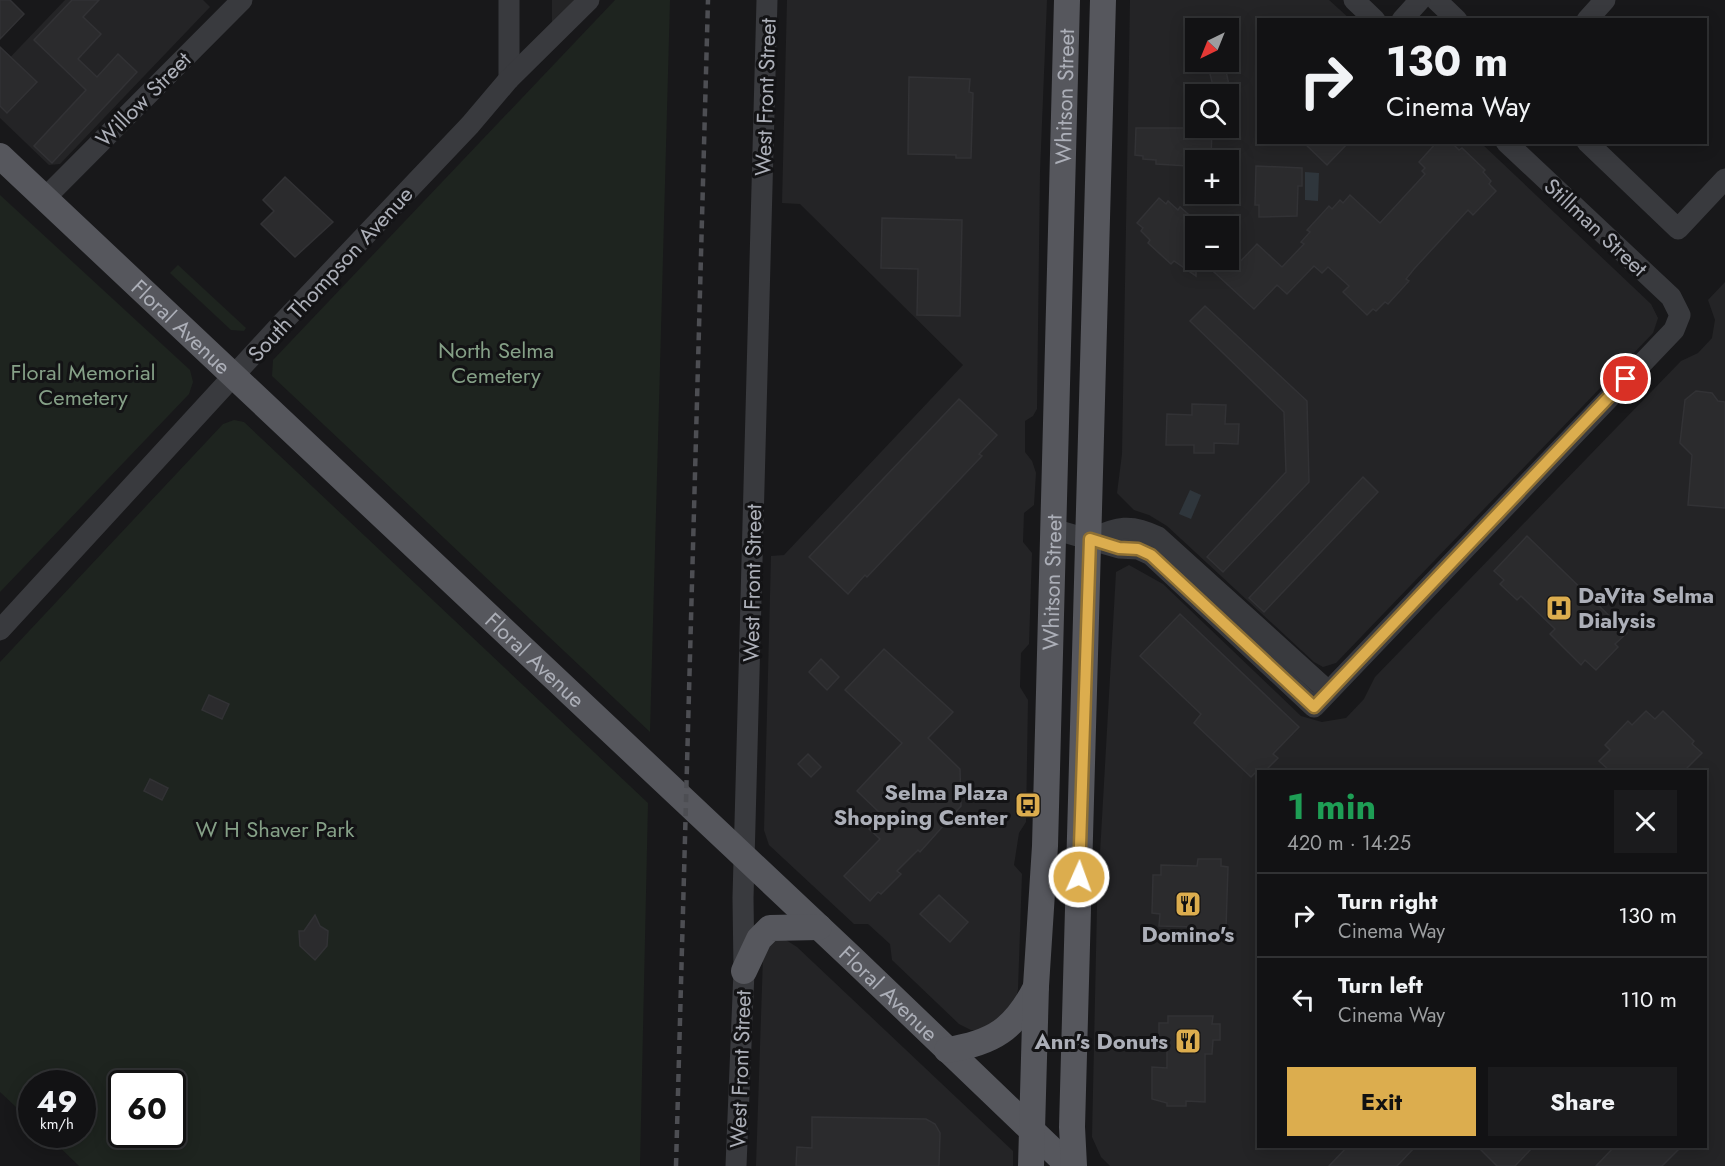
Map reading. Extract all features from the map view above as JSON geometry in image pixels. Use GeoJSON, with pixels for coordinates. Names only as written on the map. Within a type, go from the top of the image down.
{"type":"FeatureCollection","features":[{"type":"Feature","properties":{"kind":"main road","name":"Whitson Street"},"geometry":{"type":"LineString","coordinates":[[1030,1166],[1036,987],[1045,846],[1067,0]]}},
{"type":"Feature","properties":{"kind":"main road"},"geometry":{"type":"LineString","coordinates":[[1078,0],[1083,20],[1082,99],[1084,106],[1100,113]]}},
{"type":"Feature","properties":{"kind":"main road","name":"Whitson Street"},"geometry":{"type":"LineString","coordinates":[[1074,1166],[1072,1128],[1090,539],[1103,0]]}},
{"type":"Feature","properties":{"kind":"main road","name":"Floral Avenue"},"geometry":{"type":"LineString","coordinates":[[0,156],[819,927],[1069,1166]]}},
{"type":"Feature","properties":{"kind":"main road"},"geometry":{"type":"LineString","coordinates":[[1062,190],[1080,197],[1081,313],[1094,341]]}},
{"type":"Feature","properties":{"kind":"main road"},"geometry":{"type":"LineString","coordinates":[[1048,697],[1064,714],[1062,822],[1070,835],[1080,840]]}},
{"type":"Feature","properties":{"kind":"main road"},"geometry":{"type":"LineString","coordinates":[[1045,846],[1064,878],[1063,937],[1068,982],[1076,992]]}},
{"type":"Feature","properties":{"kind":"main road"},"geometry":{"type":"LineString","coordinates":[[744,970],[759,939],[770,928],[819,927]]}},
{"type":"Feature","properties":{"kind":"main road"},"geometry":{"type":"LineString","coordinates":[[947,1050],[976,1045],[1000,1034],[1019,1014],[1036,987]]}},
{"type":"Feature","properties":{"kind":"street","name":"Willow Street"},"geometry":{"type":"LineString","coordinates":[[45,198],[242,0]]}},
{"type":"Feature","properties":{"kind":"street"},"geometry":{"type":"LineString","coordinates":[[509,0],[510,79]]}},
{"type":"Feature","properties":{"kind":"street","name":"South Thompson Avenue"},"geometry":{"type":"LineString","coordinates":[[0,630],[470,125],[510,79],[589,0]]}},
{"type":"Feature","properties":{"kind":"street","name":"West Front Street"},"geometry":{"type":"LineString","coordinates":[[736,1166],[744,970],[744,858],[767,0]]}},
{"type":"Feature","properties":{"kind":"street"},"geometry":{"type":"LineString","coordinates":[[1354,0],[1373,18]]}},
{"type":"Feature","properties":{"kind":"street"},"geometry":{"type":"LineString","coordinates":[[1404,18],[1420,0]]}},
{"type":"Feature","properties":{"kind":"street"},"geometry":{"type":"LineString","coordinates":[[1436,0],[1454,18]]}},
{"type":"Feature","properties":{"kind":"street"},"geometry":{"type":"LineString","coordinates":[[1589,18],[1605,0]]}},
{"type":"Feature","properties":{"kind":"street","name":"Stillman Street"},"geometry":{"type":"LineString","coordinates":[[1090,539],[1117,527],[1139,529],[1158,537],[1328,692],[1674,330],[1680,315],[1671,297],[1508,144]]}},
{"type":"Feature","properties":{"kind":"street"},"geometry":{"type":"LineString","coordinates":[[1589,144],[1678,229],[1725,180]]}},
{"type":"Feature","properties":{"kind":"street"},"geometry":{"type":"LineString","coordinates":[[1053,529],[1090,539]]}},
{"type":"Feature","properties":{"kind":"shaded area"},"geometry":{"type":"Polygon","coordinates":[[[65,0],[203,0],[210,7],[60,164],[49,165],[0,118],[0,68],[65,0]]]}},
{"type":"Feature","properties":{"kind":"shaded area"},"geometry":{"type":"Polygon","coordinates":[[[552,0],[577,0],[552,27],[552,0]]]}},
{"type":"Feature","properties":{"kind":"shaded area"},"geometry":{"type":"Polygon","coordinates":[[[787,0],[1047,0],[1040,172],[1037,409],[1033,416],[1025,421],[1025,452],[1032,461],[1036,473],[1034,505],[1024,513],[1023,542],[1032,553],[1029,644],[1021,653],[1020,687],[1028,700],[1026,822],[1019,833],[1014,865],[1022,874],[1018,989],[1016,999],[993,1025],[982,1030],[971,1030],[959,1024],[892,960],[890,944],[868,924],[854,924],[769,845],[764,830],[771,556],[784,555],[963,365],[800,204],[782,203],[787,0]]]}},
{"type":"Feature","properties":{"kind":"shaded area"},"geometry":{"type":"Polygon","coordinates":[[[1130,0],[1329,0],[1349,18],[1257,18],[1257,144],[1482,144],[1651,304],[1658,318],[1653,333],[1336,663],[1323,667],[1314,662],[1167,526],[1149,515],[1134,510],[1117,493],[1122,454],[1130,0]]]}},
{"type":"Feature","properties":{"kind":"shaded area"},"geometry":{"type":"Polygon","coordinates":[[[1305,172],[1319,173],[1318,201],[1305,200],[1305,172]]]}},
{"type":"Feature","properties":{"kind":"shaded area"},"geometry":{"type":"Polygon","coordinates":[[[1725,282],[1725,1166],[1110,1166],[1101,1157],[1092,1137],[1097,906],[1116,572],[1129,565],[1163,584],[1301,716],[1322,722],[1346,718],[1364,699],[1375,677],[1681,361],[1698,353],[1712,338],[1715,320],[1708,300],[1725,282]]]}},
{"type":"Feature","properties":{"kind":"shaded area"},"geometry":{"type":"Polygon","coordinates":[[[1190,490],[1201,495],[1191,519],[1179,514],[1190,490]]]}},
{"type":"Feature","properties":{"kind":"shaded area"},"geometry":{"type":"Polygon","coordinates":[[[776,940],[786,940],[797,947],[1013,1151],[1013,1166],[756,1166],[763,957],[764,951],[776,940]]]}},
{"type":"Feature","properties":{"kind":"green space","name":"North Selma Cemetery"},"geometry":{"type":"Polygon","coordinates":[[[615,0],[670,0],[650,732],[272,376],[273,360],[615,0]]]}},
{"type":"Feature","properties":{"kind":"green space","name":"Floral Memorial Cemetery"},"geometry":{"type":"Polygon","coordinates":[[[0,195],[190,370],[193,382],[189,394],[0,592],[0,195]]]}},
{"type":"Feature","properties":{"kind":"green space"},"geometry":{"type":"Polygon","coordinates":[[[178,265],[246,328],[244,331],[231,330],[170,273],[178,265]]]}},
{"type":"Feature","properties":{"kind":"green space","name":"W H Shaver Park"},"geometry":{"type":"Polygon","coordinates":[[[234,420],[244,422],[648,803],[640,1166],[79,1166],[60,1148],[96,1148],[96,1070],[18,1070],[18,1109],[0,1092],[0,662],[223,424],[234,420]]]}},
{"type":"Feature","properties":{"kind":"building"},"geometry":{"type":"Polygon","coordinates":[[[0,0],[10,0],[24,14],[0,39],[0,0]]]}},
{"type":"Feature","properties":{"kind":"building"},"geometry":{"type":"Polygon","coordinates":[[[72,0],[99,0],[83,17],[101,34],[78,59],[97,77],[118,54],[137,72],[52,163],[34,146],[86,90],[34,40],[72,0]]]}},
{"type":"Feature","properties":{"kind":"building"},"geometry":{"type":"Polygon","coordinates":[[[0,47],[37,82],[7,113],[0,106],[0,47]]]}},
{"type":"Feature","properties":{"kind":"building"},"geometry":{"type":"Polygon","coordinates":[[[1210,72],[1226,72],[1229,84],[1212,84],[1210,72]]]}},
{"type":"Feature","properties":{"kind":"building"},"geometry":{"type":"Polygon","coordinates":[[[909,77],[970,79],[969,92],[973,93],[971,158],[956,158],[956,155],[908,154],[909,77]]]}},
{"type":"Feature","properties":{"kind":"building"},"geometry":{"type":"Polygon","coordinates":[[[1136,128],[1185,128],[1185,138],[1212,138],[1211,150],[1185,150],[1185,166],[1156,164],[1156,160],[1143,159],[1143,156],[1135,155],[1136,128]]]}},
{"type":"Feature","properties":{"kind":"building"},"geometry":{"type":"Polygon","coordinates":[[[1305,144],[1347,144],[1327,165],[1305,144]]]}},
{"type":"Feature","properties":{"kind":"building"},"geometry":{"type":"Polygon","coordinates":[[[1435,144],[1453,144],[1459,150],[1462,148],[1485,170],[1483,172],[1491,181],[1489,184],[1496,191],[1473,215],[1468,210],[1414,269],[1406,279],[1409,281],[1388,304],[1385,302],[1376,311],[1373,309],[1367,315],[1343,292],[1349,286],[1328,267],[1322,273],[1314,266],[1287,294],[1277,285],[1254,309],[1212,270],[1239,270],[1239,263],[1257,244],[1282,267],[1304,244],[1301,242],[1310,232],[1307,230],[1329,206],[1332,209],[1340,200],[1343,203],[1350,195],[1380,223],[1425,174],[1422,171],[1425,168],[1419,162],[1435,144]]]}},
{"type":"Feature","properties":{"kind":"building"},"geometry":{"type":"Polygon","coordinates":[[[1256,166],[1302,168],[1302,186],[1298,186],[1297,216],[1259,217],[1259,205],[1255,205],[1256,166]]]}},
{"type":"Feature","properties":{"kind":"building"},"geometry":{"type":"Polygon","coordinates":[[[285,177],[333,222],[295,257],[261,224],[274,211],[263,200],[285,177]]]}},
{"type":"Feature","properties":{"kind":"building"},"geometry":{"type":"Polygon","coordinates":[[[1159,198],[1166,204],[1168,201],[1178,210],[1180,207],[1190,216],[1185,216],[1185,268],[1174,261],[1171,264],[1148,243],[1150,240],[1137,223],[1159,198]]]}},
{"type":"Feature","properties":{"kind":"building"},"geometry":{"type":"Polygon","coordinates":[[[882,218],[962,220],[960,316],[917,315],[918,269],[881,268],[882,218]]]}},
{"type":"Feature","properties":{"kind":"building"},"geometry":{"type":"Polygon","coordinates":[[[1187,270],[1196,270],[1196,276],[1187,270]]]}},
{"type":"Feature","properties":{"kind":"building"},"geometry":{"type":"Polygon","coordinates":[[[1205,306],[1307,401],[1309,482],[1223,572],[1207,557],[1286,472],[1284,412],[1190,321],[1205,306]]]}},
{"type":"Feature","properties":{"kind":"building"},"geometry":{"type":"Polygon","coordinates":[[[1696,391],[1712,393],[1718,401],[1725,402],[1725,508],[1688,505],[1692,455],[1680,443],[1685,400],[1696,391]]]}},
{"type":"Feature","properties":{"kind":"building"},"geometry":{"type":"Polygon","coordinates":[[[959,399],[997,435],[979,454],[982,456],[848,594],[809,557],[959,399]]]}},
{"type":"Feature","properties":{"kind":"building"},"geometry":{"type":"Polygon","coordinates":[[[1192,404],[1226,405],[1225,424],[1239,424],[1238,444],[1214,443],[1214,453],[1194,453],[1194,445],[1166,445],[1167,414],[1192,415],[1192,404]]]}},
{"type":"Feature","properties":{"kind":"building"},"geometry":{"type":"Polygon","coordinates":[[[1363,477],[1378,492],[1264,612],[1249,598],[1363,477]]]}},
{"type":"Feature","properties":{"kind":"building"},"geometry":{"type":"Polygon","coordinates":[[[1527,536],[1627,633],[1615,644],[1618,647],[1596,670],[1585,660],[1581,665],[1550,634],[1555,629],[1521,596],[1517,600],[1500,584],[1504,580],[1494,571],[1527,536]]]}},
{"type":"Feature","properties":{"kind":"building"},"geometry":{"type":"Polygon","coordinates":[[[1180,614],[1299,727],[1273,754],[1278,758],[1266,770],[1257,770],[1257,773],[1251,777],[1194,723],[1201,714],[1140,656],[1180,614]]]}},
{"type":"Feature","properties":{"kind":"building"},"geometry":{"type":"Polygon","coordinates":[[[884,649],[953,712],[928,738],[960,769],[961,806],[920,852],[918,850],[897,871],[901,874],[881,894],[878,892],[870,901],[844,876],[880,839],[869,829],[882,815],[857,791],[902,743],[845,690],[884,649]]]}},
{"type":"Feature","properties":{"kind":"building"},"geometry":{"type":"Polygon","coordinates":[[[821,659],[839,677],[827,690],[809,672],[821,659]]]}},
{"type":"Feature","properties":{"kind":"building"},"geometry":{"type":"Polygon","coordinates":[[[209,695],[229,704],[222,719],[202,710],[209,695]]]}},
{"type":"Feature","properties":{"kind":"building"},"geometry":{"type":"Polygon","coordinates":[[[1646,711],[1655,719],[1663,711],[1694,741],[1692,744],[1702,753],[1685,770],[1609,770],[1599,761],[1610,750],[1605,745],[1628,721],[1632,725],[1646,711]]]}},
{"type":"Feature","properties":{"kind":"building"},"geometry":{"type":"Polygon","coordinates":[[[808,754],[821,767],[811,777],[798,764],[808,754]]]}},
{"type":"Feature","properties":{"kind":"building"},"geometry":{"type":"Polygon","coordinates":[[[150,779],[168,788],[162,800],[144,791],[150,779]]]}},
{"type":"Feature","properties":{"kind":"building"},"geometry":{"type":"Polygon","coordinates":[[[1198,859],[1221,859],[1221,866],[1228,867],[1226,928],[1220,927],[1220,933],[1195,933],[1196,927],[1159,926],[1160,914],[1152,913],[1153,875],[1161,875],[1161,865],[1197,866],[1198,859]]]}},
{"type":"Feature","properties":{"kind":"building"},"geometry":{"type":"Polygon","coordinates":[[[939,895],[968,922],[950,942],[920,914],[939,895]]]}},
{"type":"Feature","properties":{"kind":"building"},"geometry":{"type":"Polygon","coordinates":[[[315,915],[320,926],[328,931],[327,946],[315,960],[300,946],[299,931],[304,931],[315,915]]]}},
{"type":"Feature","properties":{"kind":"building"},"geometry":{"type":"Polygon","coordinates":[[[1168,1016],[1213,1016],[1212,1024],[1220,1024],[1220,1040],[1213,1040],[1212,1054],[1205,1054],[1205,1102],[1186,1101],[1186,1106],[1167,1106],[1167,1103],[1152,1099],[1152,1067],[1167,1068],[1167,1040],[1159,1039],[1159,1023],[1168,1023],[1168,1016]]]}},
{"type":"Feature","properties":{"kind":"building"},"geometry":{"type":"Polygon","coordinates":[[[812,1117],[926,1119],[935,1124],[940,1133],[939,1166],[796,1166],[797,1147],[812,1148],[812,1117]]]}},
{"type":"Feature","properties":{"kind":"building"},"geometry":{"type":"Polygon","coordinates":[[[1346,1148],[1414,1148],[1397,1166],[1329,1166],[1346,1148]]]}},
{"type":"Feature","properties":{"kind":"building"},"geometry":{"type":"Polygon","coordinates":[[[1479,1148],[1532,1148],[1515,1166],[1497,1166],[1479,1148]]]}},
{"type":"Feature","properties":{"kind":"building"},"geometry":{"type":"Polygon","coordinates":[[[1613,1148],[1680,1148],[1662,1166],[1596,1166],[1613,1148]]]}},
{"type":"Feature","properties":{"kind":"railway"},"geometry":{"type":"LineString","coordinates":[[676,1166],[708,0]]}},
{"type":"Feature","properties":{"kind":"place","name":"DaVita Selma Dialysis"},"geometry":{"type":"Point","coordinates":[1559,608]}},
{"type":"Feature","properties":{"kind":"place","name":"Selma Plaza Shopping Center"},"geometry":{"type":"Point","coordinates":[1028,805]}},
{"type":"Feature","properties":{"kind":"place","name":"Domino's"},"geometry":{"type":"Point","coordinates":[1188,904]}},
{"type":"Feature","properties":{"kind":"place","name":"Ann's Donuts"},"geometry":{"type":"Point","coordinates":[1188,1041]}},
{"type":"Feature","properties":{"kind":"route"},"geometry":{"type":"LineString","coordinates":[[1079,877],[1090,539],[1119,548],[1138,549],[1151,555],[1314,707],[1626,379]]}}]}
